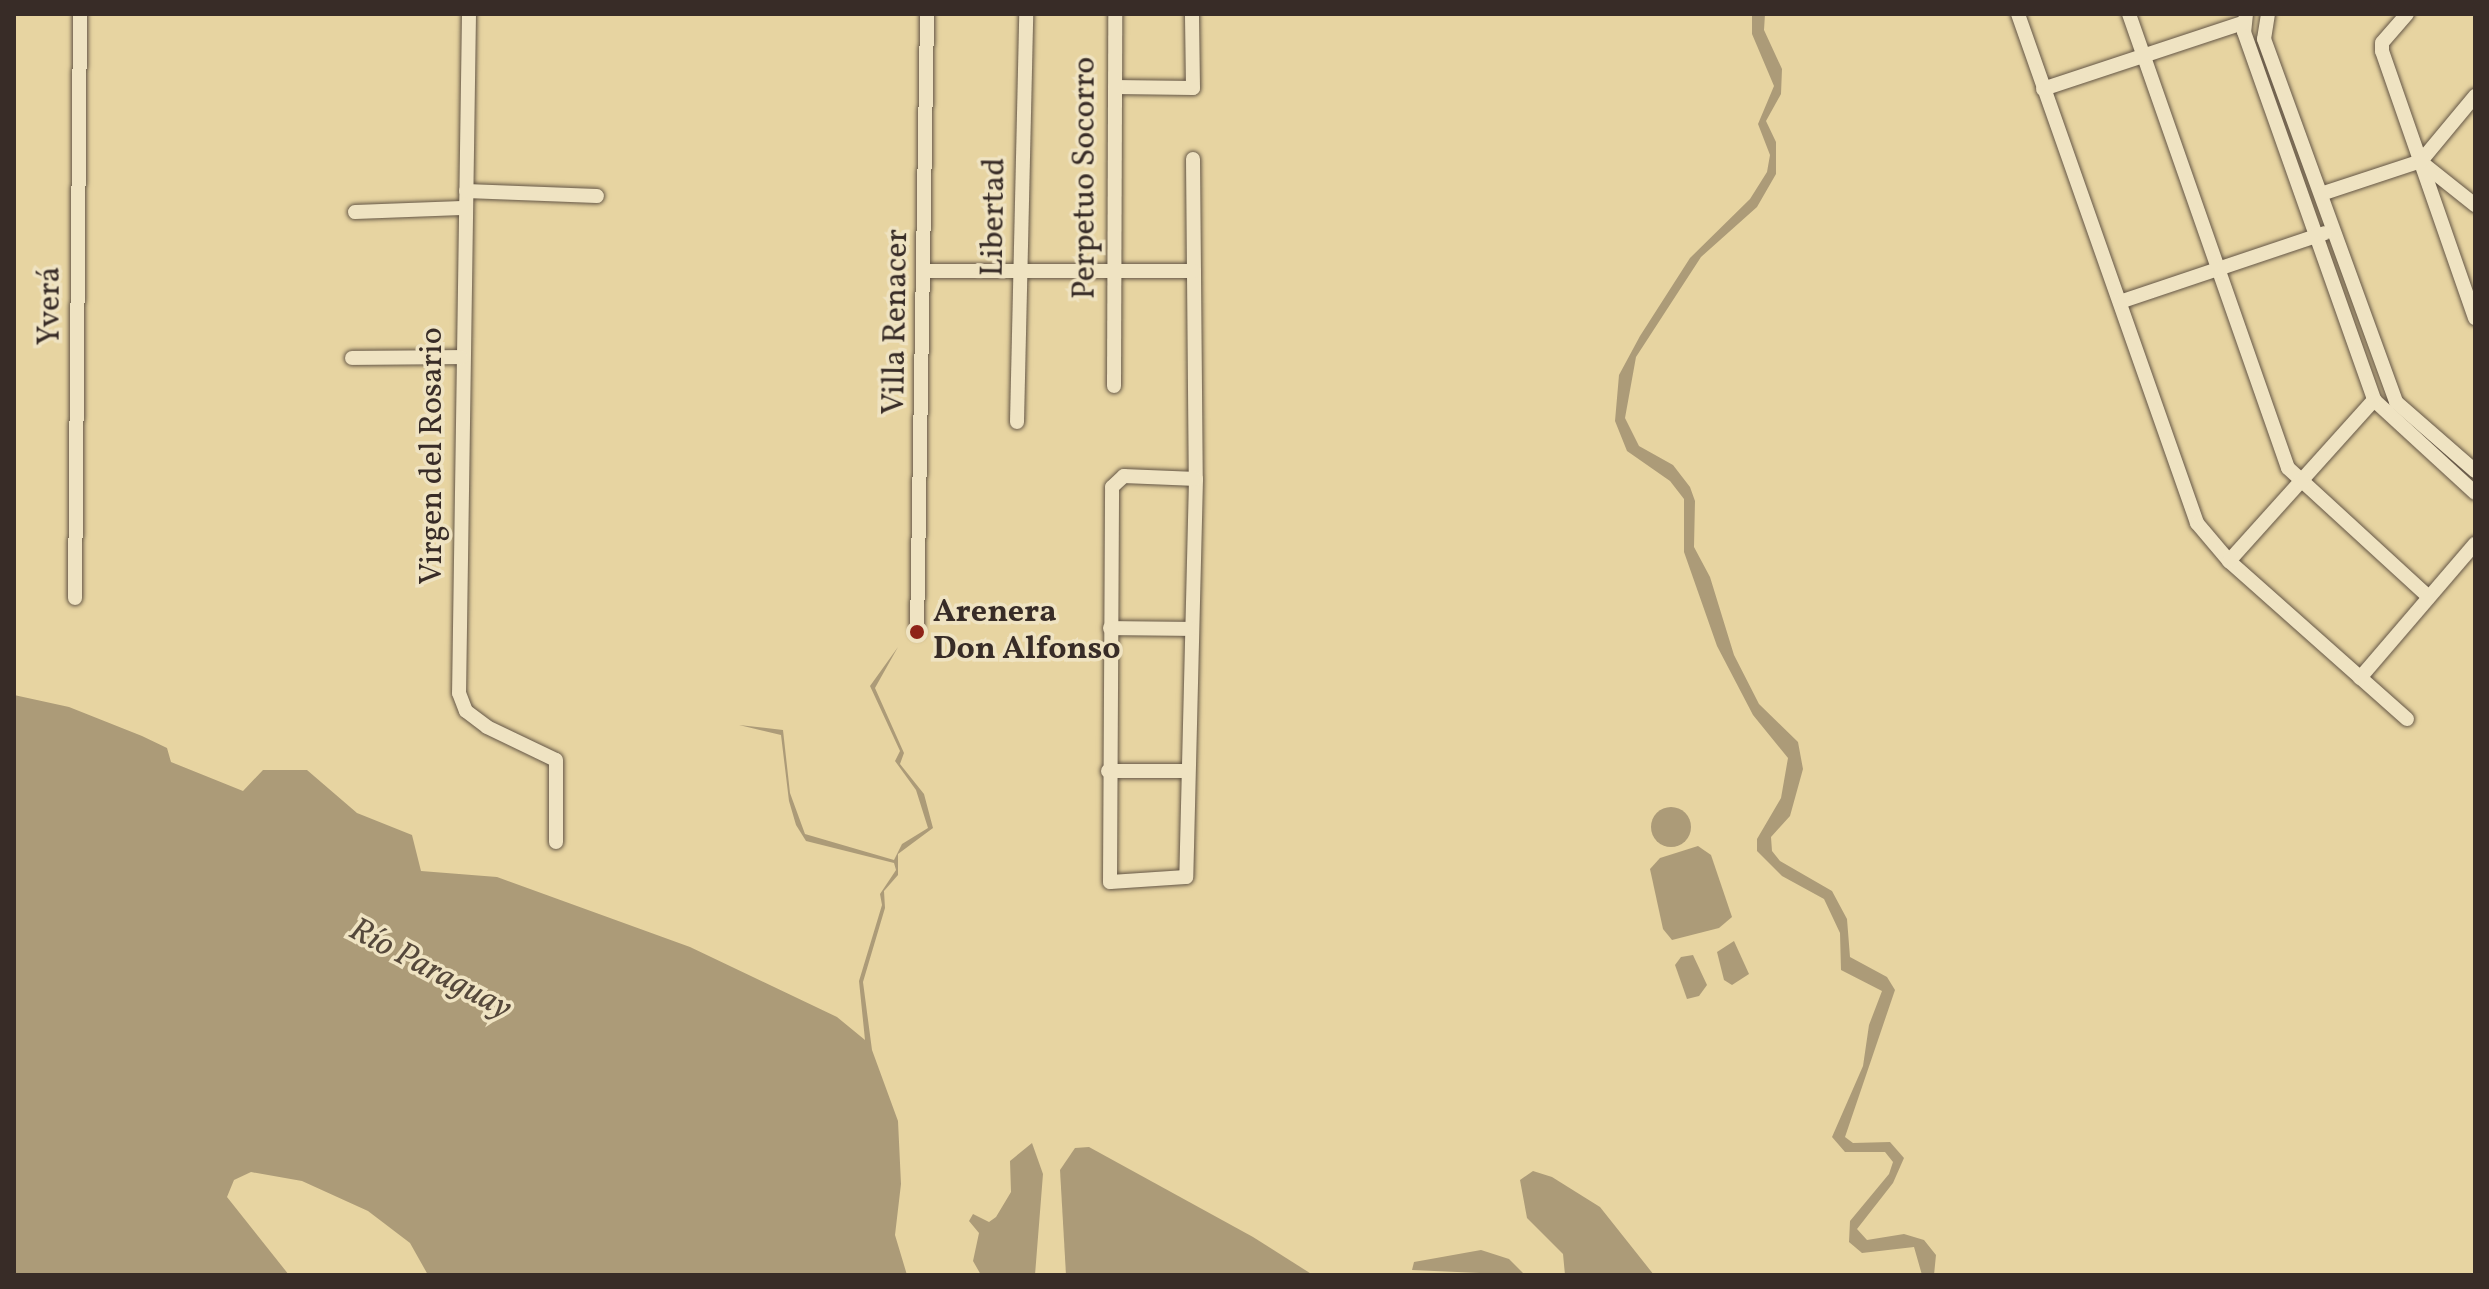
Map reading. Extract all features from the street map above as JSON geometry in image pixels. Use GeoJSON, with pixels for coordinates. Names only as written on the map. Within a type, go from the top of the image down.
{"type":"FeatureCollection","features":[{"type":"Feature","properties":{"kind":"street","name":"Yverá"},"geometry":{"type":"LineString","coordinates":[[75,598],[80,14]]}},
{"type":"Feature","properties":{"kind":"street","name":"Virgen del Rosario"},"geometry":{"type":"LineString","coordinates":[[469,14],[466,191],[462,208],[460,701],[487,727],[556,760],[556,842]]}},
{"type":"Feature","properties":{"kind":"street","name":"Villa Renacer"},"geometry":{"type":"LineString","coordinates":[[917,632],[927,271],[927,14]]}},
{"type":"Feature","properties":{"kind":"street","name":"Libertad"},"geometry":{"type":"LineString","coordinates":[[1017,422],[1023,270],[1026,14]]}},
{"type":"Feature","properties":{"kind":"street","name":"Perpetuo Socorro"},"geometry":{"type":"LineString","coordinates":[[1114,386],[1115,14]]}},
{"type":"Feature","properties":{"kind":"street"},"geometry":{"type":"LineString","coordinates":[[1115,87],[1193,88],[1192,14]]}},
{"type":"Feature","properties":{"kind":"street"},"geometry":{"type":"LineString","coordinates":[[2018,14],[2188,506],[2206,538],[2229,561],[2407,719]]}},
{"type":"Feature","properties":{"kind":"street"},"geometry":{"type":"LineString","coordinates":[[2129,14],[2280,449],[2299,483],[2429,597]]}},
{"type":"Feature","properties":{"kind":"street"},"geometry":{"type":"LineString","coordinates":[[2407,14],[2382,43],[2382,51],[2475,318]]}},
{"type":"Feature","properties":{"kind":"street"},"geometry":{"type":"LineString","coordinates":[[2043,89],[2262,19],[2396,402],[2475,471]]}},
{"type":"Feature","properties":{"kind":"street"},"geometry":{"type":"LineString","coordinates":[[2244,23],[2374,400],[2475,493]]}},
{"type":"Feature","properties":{"kind":"street"},"geometry":{"type":"LineString","coordinates":[[2321,194],[2421,161],[2475,96]]}},
{"type":"Feature","properties":{"kind":"street"},"geometry":{"type":"LineString","coordinates":[[1193,159],[1196,479],[1185,880],[1110,882],[1108,771],[1112,487],[1124,476],[1196,479]]}},
{"type":"Feature","properties":{"kind":"street"},"geometry":{"type":"LineString","coordinates":[[2421,161],[2475,205]]}},
{"type":"Feature","properties":{"kind":"street"},"geometry":{"type":"LineString","coordinates":[[466,191],[597,196]]}},
{"type":"Feature","properties":{"kind":"street"},"geometry":{"type":"LineString","coordinates":[[355,212],[462,208]]}},
{"type":"Feature","properties":{"kind":"street"},"geometry":{"type":"LineString","coordinates":[[2120,302],[2334,230]]}},
{"type":"Feature","properties":{"kind":"street"},"geometry":{"type":"LineString","coordinates":[[927,271],[1194,271]]}},
{"type":"Feature","properties":{"kind":"street"},"geometry":{"type":"LineString","coordinates":[[352,358],[461,357]]}},
{"type":"Feature","properties":{"kind":"street"},"geometry":{"type":"LineString","coordinates":[[2229,561],[2374,400]]}},
{"type":"Feature","properties":{"kind":"street"},"geometry":{"type":"LineString","coordinates":[[2360,678],[2475,544]]}},
{"type":"Feature","properties":{"kind":"street"},"geometry":{"type":"LineString","coordinates":[[1110,628],[1191,629]]}},
{"type":"Feature","properties":{"kind":"street"},"geometry":{"type":"LineString","coordinates":[[1108,771],[1188,771]]}},
{"type":"Feature","properties":{"kind":"water"},"geometry":{"type":"Polygon","coordinates":[[[1752,14],[1765,14],[1764,30],[1782,69],[1781,94],[1766,121],[1776,142],[1776,174],[1757,207],[1701,257],[1636,357],[1625,418],[1639,446],[1673,465],[1690,487],[1695,501],[1694,547],[1710,577],[1734,655],[1759,704],[1798,742],[1803,769],[1790,816],[1771,837],[1772,851],[1780,861],[1832,891],[1847,919],[1850,957],[1887,977],[1895,990],[1845,1137],[1853,1143],[1890,1142],[1904,1158],[1893,1183],[1857,1229],[1867,1240],[1904,1234],[1924,1240],[1936,1255],[1934,1275],[1922,1275],[1914,1247],[1862,1253],[1849,1242],[1850,1221],[1889,1174],[1893,1162],[1885,1152],[1845,1152],[1832,1137],[1863,1066],[1869,1025],[1882,991],[1841,970],[1840,933],[1824,899],[1782,876],[1757,851],[1757,839],[1781,798],[1788,758],[1753,715],[1717,646],[1684,552],[1684,499],[1670,481],[1627,451],[1615,421],[1619,375],[1640,336],[1690,258],[1750,199],[1767,172],[1770,155],[1758,124],[1774,86],[1752,34],[1752,14]]]}},
{"type":"Feature","properties":{"kind":"water","name":"Río Paraguay"},"geometry":{"type":"Polygon","coordinates":[[[898,647],[875,688],[904,753],[900,764],[924,794],[933,828],[898,854],[898,875],[884,891],[885,908],[863,982],[872,1050],[898,1121],[901,1184],[895,1235],[907,1275],[428,1275],[410,1243],[368,1211],[302,1181],[251,1172],[234,1180],[227,1197],[289,1275],[14,1275],[14,695],[69,707],[142,736],[167,748],[171,762],[243,791],[263,770],[307,770],[357,813],[412,835],[421,871],[497,877],[690,947],[837,1017],[865,1040],[859,981],[882,905],[880,894],[896,870],[894,863],[806,841],[796,825],[789,801],[781,735],[739,725],[783,730],[790,793],[805,834],[894,860],[902,844],[928,828],[916,790],[895,761],[900,751],[870,686],[898,647]]]}},
{"type":"Feature","properties":{"kind":"water"},"geometry":{"type":"Polygon","coordinates":[[[1671,807],[1685,813],[1691,827],[1685,841],[1671,847],[1657,841],[1651,827],[1657,813],[1671,807]]]}},
{"type":"Feature","properties":{"kind":"water"},"geometry":{"type":"Polygon","coordinates":[[[1698,846],[1711,855],[1732,917],[1719,928],[1672,940],[1663,929],[1650,869],[1660,858],[1698,846]]]}},
{"type":"Feature","properties":{"kind":"water"},"geometry":{"type":"Polygon","coordinates":[[[1734,941],[1749,974],[1732,985],[1724,980],[1717,952],[1734,941]]]}},
{"type":"Feature","properties":{"kind":"water"},"geometry":{"type":"Polygon","coordinates":[[[1693,955],[1707,985],[1699,996],[1687,999],[1675,965],[1681,957],[1693,955]]]}},
{"type":"Feature","properties":{"kind":"water"},"geometry":{"type":"Polygon","coordinates":[[[1032,1143],[1043,1174],[1035,1275],[981,1275],[973,1261],[979,1233],[969,1221],[973,1214],[989,1222],[996,1217],[1011,1192],[1010,1161],[1032,1143]]]}},
{"type":"Feature","properties":{"kind":"water"},"geometry":{"type":"Polygon","coordinates":[[[1089,1147],[1253,1237],[1313,1275],[1066,1275],[1060,1170],[1075,1148],[1089,1147]]]}},
{"type":"Feature","properties":{"kind":"water"},"geometry":{"type":"Polygon","coordinates":[[[1533,1171],[1552,1177],[1600,1207],[1654,1275],[1565,1275],[1563,1254],[1527,1218],[1520,1180],[1533,1171]]]}},
{"type":"Feature","properties":{"kind":"water"},"geometry":{"type":"Polygon","coordinates":[[[1481,1250],[1509,1259],[1525,1275],[1412,1270],[1414,1262],[1481,1250]]]}},
{"type":"Feature","properties":{"kind":"place","name":"Arenera Don Alfonso"},"geometry":{"type":"Point","coordinates":[917,632]}}]}
